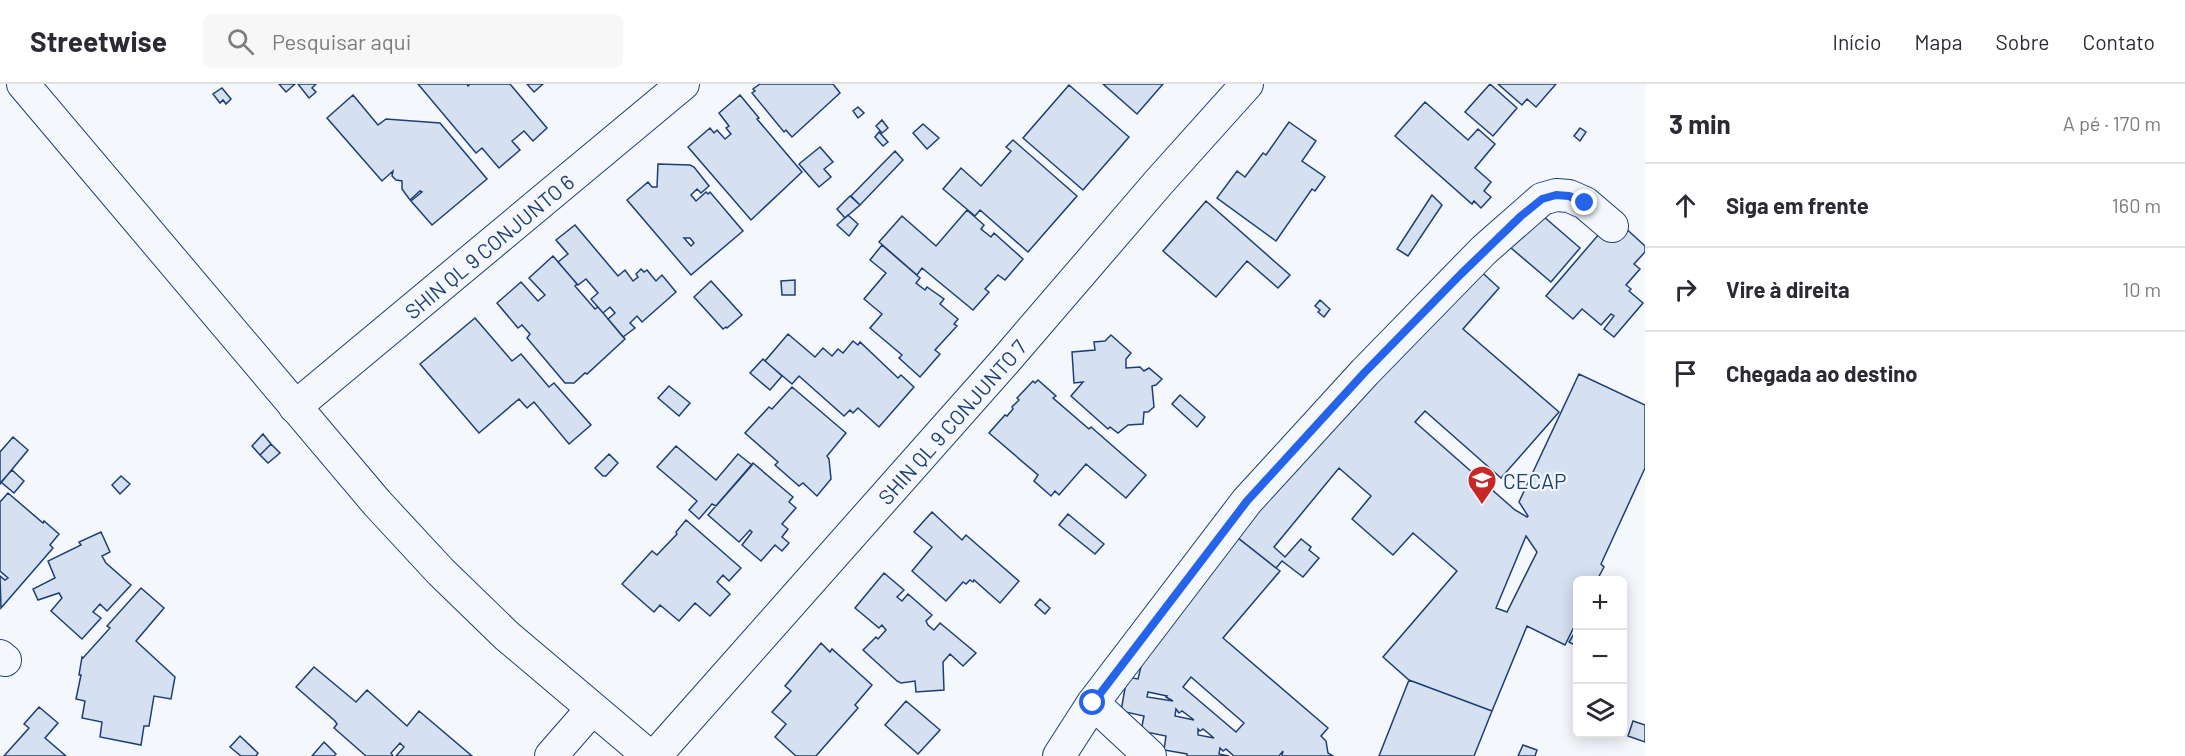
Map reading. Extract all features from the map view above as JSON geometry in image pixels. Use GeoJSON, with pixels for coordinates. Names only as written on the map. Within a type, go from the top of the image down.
{"type":"FeatureCollection","features":[{"type":"Feature","properties":{"kind":"street"},"geometry":{"type":"LineString","coordinates":[[23,84],[295,408],[377,503],[441,572],[507,636],[648,756]]}},
{"type":"Feature","properties":{"kind":"street","name":"SHIN QL 9 CONJUNTO 6"},"geometry":{"type":"LineString","coordinates":[[295,408],[683,84]]}},
{"type":"Feature","properties":{"kind":"street","name":"SHIN QL 9 CONJUNTO 7"},"geometry":{"type":"LineString","coordinates":[[655,756],[1006,360],[1246,84]]}},
{"type":"Feature","properties":{"kind":"street"},"geometry":{"type":"LineString","coordinates":[[1059,756],[1093,703],[1247,501],[1365,372],[1513,223],[1542,199],[1556,195],[1569,196],[1585,203],[1612,226]]}},
{"type":"Feature","properties":{"kind":"street"},"geometry":{"type":"LineString","coordinates":[[1093,703],[1150,756]]}},
{"type":"Feature","properties":{"kind":"street"},"geometry":{"type":"LineString","coordinates":[[552,756],[592,709]]}},
{"type":"Feature","properties":{"kind":"building"},"geometry":{"type":"Polygon","coordinates":[[[279,84],[295,84],[286,92],[279,84]]]}},
{"type":"Feature","properties":{"kind":"building"},"geometry":{"type":"Polygon","coordinates":[[[298,84],[316,84],[312,88],[316,92],[309,98],[298,84]]]}},
{"type":"Feature","properties":{"kind":"building"},"geometry":{"type":"Polygon","coordinates":[[[418,84],[467,84],[468,86],[470,84],[510,84],[547,128],[533,141],[524,131],[512,141],[520,150],[499,168],[482,148],[476,153],[418,84]]]}},
{"type":"Feature","properties":{"kind":"building"},"geometry":{"type":"Polygon","coordinates":[[[527,84],[543,84],[534,92],[527,84]]]}},
{"type":"Feature","properties":{"kind":"building"},"geometry":{"type":"Polygon","coordinates":[[[760,84],[833,84],[840,93],[792,137],[786,130],[784,132],[752,93],[755,91],[753,89],[760,84]]]}},
{"type":"Feature","properties":{"kind":"building"},"geometry":{"type":"Polygon","coordinates":[[[1103,84],[1163,84],[1137,114],[1103,84]]]}},
{"type":"Feature","properties":{"kind":"building"},"geometry":{"type":"Polygon","coordinates":[[[1490,84],[1517,108],[1493,136],[1465,112],[1490,84]]]}},
{"type":"Feature","properties":{"kind":"building"},"geometry":{"type":"Polygon","coordinates":[[[1498,84],[1556,84],[1536,107],[1527,99],[1522,105],[1498,84]]]}},
{"type":"Feature","properties":{"kind":"building"},"geometry":{"type":"Polygon","coordinates":[[[1069,85],[1129,137],[1083,190],[1023,138],[1069,85]]]}},
{"type":"Feature","properties":{"kind":"building"},"geometry":{"type":"Polygon","coordinates":[[[222,88],[231,99],[226,104],[223,100],[220,103],[213,94],[222,88]]]}},
{"type":"Feature","properties":{"kind":"building"},"geometry":{"type":"Polygon","coordinates":[[[353,95],[378,125],[386,119],[440,123],[487,179],[432,225],[411,201],[422,192],[420,191],[410,200],[402,189],[402,181],[392,176],[393,171],[382,181],[327,118],[353,95]]]}},
{"type":"Feature","properties":{"kind":"building"},"geometry":{"type":"Polygon","coordinates":[[[740,95],[759,118],[757,119],[802,172],[751,220],[688,147],[710,128],[714,133],[717,130],[725,139],[731,134],[726,128],[729,126],[719,113],[740,95]]]}},
{"type":"Feature","properties":{"kind":"building"},"geometry":{"type":"Polygon","coordinates":[[[1425,102],[1468,140],[1478,129],[1495,144],[1475,168],[1491,182],[1484,191],[1491,197],[1481,208],[1474,201],[1472,204],[1395,136],[1425,102]]]}},
{"type":"Feature","properties":{"kind":"building"},"geometry":{"type":"Polygon","coordinates":[[[858,107],[864,113],[858,118],[853,111],[858,107]]]}},
{"type":"Feature","properties":{"kind":"building"},"geometry":{"type":"Polygon","coordinates":[[[882,120],[888,128],[882,133],[876,126],[882,120]]]}},
{"type":"Feature","properties":{"kind":"building"},"geometry":{"type":"Polygon","coordinates":[[[1289,122],[1316,141],[1302,161],[1325,177],[1315,191],[1312,189],[1276,241],[1217,198],[1237,171],[1245,177],[1263,153],[1266,155],[1289,122]]]}},
{"type":"Feature","properties":{"kind":"building"},"geometry":{"type":"Polygon","coordinates":[[[923,124],[939,138],[927,149],[913,133],[923,124]]]}},
{"type":"Feature","properties":{"kind":"building"},"geometry":{"type":"Polygon","coordinates":[[[1580,128],[1586,132],[1580,141],[1574,136],[1580,128]]]}},
{"type":"Feature","properties":{"kind":"building"},"geometry":{"type":"Polygon","coordinates":[[[879,132],[888,142],[883,146],[875,137],[879,132]]]}},
{"type":"Feature","properties":{"kind":"building"},"geometry":{"type":"Polygon","coordinates":[[[1013,140],[1077,196],[1028,252],[980,210],[975,216],[943,189],[961,168],[981,186],[1011,151],[1006,147],[1013,140]]]}},
{"type":"Feature","properties":{"kind":"building"},"geometry":{"type":"Polygon","coordinates":[[[820,147],[833,162],[824,169],[831,177],[819,187],[799,164],[820,147]]]}},
{"type":"Feature","properties":{"kind":"building"},"geometry":{"type":"Polygon","coordinates":[[[895,151],[903,160],[860,205],[851,196],[895,151]]]}},
{"type":"Feature","properties":{"kind":"building"},"geometry":{"type":"Polygon","coordinates":[[[658,164],[694,167],[709,186],[701,193],[697,189],[691,195],[696,201],[706,192],[708,194],[710,192],[743,231],[691,275],[627,200],[648,182],[652,187],[657,187],[658,164]],[[684,238],[691,246],[694,243],[690,238],[684,238]]]}},
{"type":"Feature","properties":{"kind":"building"},"geometry":{"type":"Polygon","coordinates":[[[1432,195],[1442,205],[1408,256],[1397,249],[1432,195]]]}},
{"type":"Feature","properties":{"kind":"building"},"geometry":{"type":"Polygon","coordinates":[[[850,196],[860,205],[845,218],[837,209],[850,196]]]}},
{"type":"Feature","properties":{"kind":"building"},"geometry":{"type":"Polygon","coordinates":[[[1206,201],[1290,275],[1278,288],[1247,261],[1216,297],[1163,251],[1206,201]]]}},
{"type":"Feature","properties":{"kind":"building"},"geometry":{"type":"Polygon","coordinates":[[[967,210],[984,225],[981,229],[991,237],[994,233],[1023,259],[1005,280],[998,275],[985,289],[989,292],[973,310],[922,268],[917,275],[879,242],[902,216],[936,246],[967,210]]]}},
{"type":"Feature","properties":{"kind":"building"},"geometry":{"type":"Polygon","coordinates":[[[848,215],[858,224],[849,236],[837,225],[848,215]]]}},
{"type":"Feature","properties":{"kind":"building"},"geometry":{"type":"Polygon","coordinates":[[[1543,216],[1580,248],[1551,282],[1504,242],[1543,216]]]}},
{"type":"Feature","properties":{"kind":"building"},"geometry":{"type":"Polygon","coordinates":[[[1621,224],[1645,246],[1645,252],[1634,264],[1640,269],[1626,285],[1631,289],[1629,291],[1643,303],[1614,337],[1604,329],[1614,316],[1611,314],[1601,325],[1582,309],[1573,319],[1546,296],[1599,234],[1607,241],[1621,224]]]}},
{"type":"Feature","properties":{"kind":"building"},"geometry":{"type":"Polygon","coordinates":[[[575,225],[618,276],[625,270],[633,281],[638,277],[636,274],[641,269],[644,272],[647,270],[656,281],[662,275],[676,292],[642,322],[637,316],[630,323],[635,328],[623,337],[608,319],[615,313],[610,307],[603,313],[591,299],[598,293],[586,279],[578,285],[558,262],[568,254],[556,240],[575,225]]]}},
{"type":"Feature","properties":{"kind":"building"},"geometry":{"type":"Polygon","coordinates":[[[882,245],[920,278],[916,283],[925,290],[927,287],[944,299],[940,304],[958,319],[954,324],[957,326],[935,350],[940,354],[920,377],[899,358],[902,355],[870,328],[882,314],[864,299],[886,273],[870,260],[882,245]]]}},
{"type":"Feature","properties":{"kind":"building"},"geometry":{"type":"Polygon","coordinates":[[[553,256],[577,284],[575,286],[595,309],[598,307],[625,339],[574,383],[565,383],[527,338],[530,334],[522,325],[518,328],[497,303],[521,282],[538,301],[545,295],[529,278],[553,256]]]}},
{"type":"Feature","properties":{"kind":"building"},"geometry":{"type":"Polygon","coordinates":[[[1475,266],[1499,288],[1463,329],[1559,412],[1501,478],[1425,411],[1415,422],[1515,510],[1528,516],[1519,502],[1579,374],[1645,405],[1645,468],[1601,564],[1604,567],[1599,576],[1573,576],[1573,629],[1565,645],[1527,626],[1492,711],[1409,680],[1383,657],[1457,571],[1413,533],[1393,555],[1352,519],[1371,496],[1339,468],[1274,547],[1285,557],[1301,539],[1311,547],[1309,550],[1319,558],[1303,577],[1282,561],[1276,568],[1238,538],[1237,534],[1475,266]],[[1526,536],[1496,608],[1507,612],[1537,552],[1526,536]]]}},
{"type":"Feature","properties":{"kind":"building"},"geometry":{"type":"Polygon","coordinates":[[[795,280],[795,295],[782,295],[781,281],[795,280]]]}},
{"type":"Feature","properties":{"kind":"building"},"geometry":{"type":"Polygon","coordinates":[[[711,281],[742,315],[727,328],[723,329],[694,297],[711,281]]]}},
{"type":"Feature","properties":{"kind":"building"},"geometry":{"type":"Polygon","coordinates":[[[1320,300],[1330,309],[1324,317],[1315,306],[1320,300]]]}},
{"type":"Feature","properties":{"kind":"building"},"geometry":{"type":"Polygon","coordinates":[[[475,318],[512,361],[521,354],[549,387],[554,383],[591,425],[569,444],[534,402],[527,408],[519,399],[479,433],[420,364],[475,318]]]}},
{"type":"Feature","properties":{"kind":"building"},"geometry":{"type":"Polygon","coordinates":[[[788,334],[815,357],[823,348],[832,356],[838,349],[843,353],[853,341],[858,345],[860,342],[898,378],[901,375],[914,387],[879,427],[858,408],[853,413],[850,410],[844,416],[799,376],[792,384],[765,361],[788,334]]]}},
{"type":"Feature","properties":{"kind":"building"},"geometry":{"type":"Polygon","coordinates":[[[1111,335],[1131,353],[1126,359],[1126,368],[1140,367],[1144,371],[1149,368],[1162,379],[1152,386],[1154,407],[1144,412],[1143,424],[1128,425],[1118,433],[1110,427],[1108,429],[1071,396],[1083,382],[1074,383],[1072,352],[1095,350],[1094,342],[1105,341],[1111,335]]]}},
{"type":"Feature","properties":{"kind":"building"},"geometry":{"type":"Polygon","coordinates":[[[763,359],[782,376],[770,390],[750,373],[763,359]]]}},
{"type":"Feature","properties":{"kind":"building"},"geometry":{"type":"Polygon","coordinates":[[[1038,380],[1056,396],[1053,398],[1089,429],[1091,427],[1146,475],[1126,498],[1086,464],[1059,495],[1055,491],[1051,496],[1034,481],[1038,475],[989,433],[1013,409],[1012,407],[1019,400],[1017,398],[1033,381],[1035,383],[1038,380]]]}},
{"type":"Feature","properties":{"kind":"building"},"geometry":{"type":"Polygon","coordinates":[[[669,386],[690,403],[679,416],[658,398],[669,386]]]}},
{"type":"Feature","properties":{"kind":"building"},"geometry":{"type":"Polygon","coordinates":[[[792,387],[846,433],[827,456],[831,479],[817,496],[803,483],[799,486],[775,465],[778,462],[745,433],[792,387]]]}},
{"type":"Feature","properties":{"kind":"building"},"geometry":{"type":"Polygon","coordinates":[[[1180,395],[1205,417],[1197,427],[1172,404],[1180,395]]]}},
{"type":"Feature","properties":{"kind":"building"},"geometry":{"type":"Polygon","coordinates":[[[263,434],[271,444],[260,455],[252,446],[263,434]]]}},
{"type":"Feature","properties":{"kind":"building"},"geometry":{"type":"Polygon","coordinates":[[[13,437],[28,450],[0,484],[0,452],[13,437]]]}},
{"type":"Feature","properties":{"kind":"building"},"geometry":{"type":"Polygon","coordinates":[[[271,444],[280,453],[268,463],[260,455],[271,444]]]}},
{"type":"Feature","properties":{"kind":"building"},"geometry":{"type":"Polygon","coordinates":[[[676,446],[716,480],[738,454],[752,465],[716,506],[712,504],[699,519],[689,510],[697,501],[657,467],[676,446]]]}},
{"type":"Feature","properties":{"kind":"building"},"geometry":{"type":"Polygon","coordinates":[[[609,454],[618,463],[606,476],[603,476],[595,468],[609,454]]]}},
{"type":"Feature","properties":{"kind":"building"},"geometry":{"type":"Polygon","coordinates":[[[753,463],[793,497],[789,502],[796,508],[782,524],[788,529],[782,537],[789,543],[782,551],[775,545],[761,561],[742,545],[752,532],[750,530],[739,542],[708,515],[753,463]]]}},
{"type":"Feature","properties":{"kind":"building"},"geometry":{"type":"Polygon","coordinates":[[[12,470],[24,481],[14,493],[1,482],[12,470]]]}},
{"type":"Feature","properties":{"kind":"building"},"geometry":{"type":"Polygon","coordinates":[[[121,476],[130,484],[120,494],[112,485],[121,476]]]}},
{"type":"Feature","properties":{"kind":"building"},"geometry":{"type":"Polygon","coordinates":[[[8,493],[59,534],[50,545],[53,548],[1,608],[0,576],[5,580],[8,578],[0,571],[0,502],[8,493]]]}},
{"type":"Feature","properties":{"kind":"building"},"geometry":{"type":"Polygon","coordinates":[[[932,512],[962,540],[966,535],[1019,581],[1000,603],[974,580],[966,584],[963,582],[946,601],[912,571],[932,547],[914,532],[932,512]]]}},
{"type":"Feature","properties":{"kind":"building"},"geometry":{"type":"Polygon","coordinates":[[[1068,514],[1104,544],[1095,554],[1059,525],[1068,514]]]}},
{"type":"Feature","properties":{"kind":"building"},"geometry":{"type":"Polygon","coordinates":[[[686,520],[741,568],[729,581],[723,575],[717,582],[730,594],[710,616],[695,603],[679,621],[660,605],[654,612],[622,584],[652,551],[657,555],[677,534],[676,532],[686,520]]]}},
{"type":"Feature","properties":{"kind":"building"},"geometry":{"type":"Polygon","coordinates":[[[101,532],[110,552],[102,556],[106,563],[131,585],[107,611],[100,604],[93,612],[101,618],[82,639],[51,611],[62,598],[59,593],[38,600],[33,589],[55,578],[48,561],[81,545],[79,542],[101,532]]]}},
{"type":"Feature","properties":{"kind":"building"},"geometry":{"type":"Polygon","coordinates":[[[1237,537],[1280,571],[1223,638],[1328,728],[1321,736],[1326,741],[1328,753],[1333,756],[1282,756],[1283,751],[1279,756],[1234,756],[1226,749],[1223,751],[1220,748],[1219,754],[1229,756],[1187,756],[1187,754],[1164,750],[1166,736],[1141,731],[1144,716],[1121,711],[1127,677],[1138,679],[1144,654],[1237,537]],[[1191,677],[1183,687],[1236,732],[1244,723],[1191,677]],[[1148,692],[1147,697],[1173,701],[1167,696],[1148,692]],[[1176,709],[1175,716],[1194,720],[1182,711],[1179,713],[1176,709]],[[1198,729],[1198,735],[1214,738],[1203,729],[1200,731],[1198,729]]]}},
{"type":"Feature","properties":{"kind":"building"},"geometry":{"type":"Polygon","coordinates":[[[884,573],[904,590],[897,597],[902,601],[908,594],[932,615],[926,621],[928,625],[934,630],[940,623],[976,653],[963,666],[950,654],[943,662],[944,690],[916,692],[915,681],[901,683],[897,681],[863,650],[886,630],[882,625],[879,628],[855,608],[884,573]]]}},
{"type":"Feature","properties":{"kind":"building"},"geometry":{"type":"Polygon","coordinates":[[[141,588],[164,608],[136,641],[175,677],[171,699],[154,696],[149,726],[144,726],[141,745],[100,737],[102,722],[82,718],[85,701],[76,699],[82,657],[110,628],[107,626],[141,588]]]}},
{"type":"Feature","properties":{"kind":"building"},"geometry":{"type":"Polygon","coordinates":[[[1040,599],[1050,608],[1045,614],[1035,605],[1040,599]]]}},
{"type":"Feature","properties":{"kind":"building"},"geometry":{"type":"Polygon","coordinates":[[[821,643],[830,652],[832,649],[872,685],[855,705],[858,708],[816,756],[796,756],[775,737],[786,724],[772,712],[791,691],[785,686],[821,643]]]}},
{"type":"Feature","properties":{"kind":"building"},"geometry":{"type":"Polygon","coordinates":[[[314,667],[356,702],[367,690],[407,726],[419,711],[472,756],[396,756],[404,747],[400,743],[391,753],[393,756],[366,756],[334,728],[337,724],[335,721],[296,687],[314,667]]]}},
{"type":"Feature","properties":{"kind":"building"},"geometry":{"type":"Polygon","coordinates":[[[1409,680],[1492,711],[1474,756],[1379,756],[1409,680]]]}},
{"type":"Feature","properties":{"kind":"building"},"geometry":{"type":"Polygon","coordinates":[[[906,701],[940,730],[918,754],[885,725],[906,701]]]}},
{"type":"Feature","properties":{"kind":"building"},"geometry":{"type":"Polygon","coordinates":[[[39,707],[58,723],[45,738],[66,756],[4,756],[29,728],[24,724],[39,707]]]}},
{"type":"Feature","properties":{"kind":"building"},"geometry":{"type":"Polygon","coordinates":[[[1633,721],[1645,725],[1645,742],[1628,736],[1633,721]]]}},
{"type":"Feature","properties":{"kind":"building"},"geometry":{"type":"Polygon","coordinates":[[[240,736],[258,753],[256,756],[241,756],[230,747],[240,736]]]}},
{"type":"Feature","properties":{"kind":"building"},"geometry":{"type":"Polygon","coordinates":[[[324,742],[336,754],[334,756],[312,756],[324,742]]]}},
{"type":"Feature","properties":{"kind":"building"},"geometry":{"type":"Polygon","coordinates":[[[1523,745],[1537,750],[1535,756],[1518,756],[1523,745]]]}},
{"type":"Feature","properties":{"kind":"place","name":"CECAP"},"geometry":{"type":"Point","coordinates":[1482,506]}},
{"type":"Feature","properties":{"kind":"route"},"geometry":{"type":"LineString","coordinates":[[1093,703],[1247,501],[1365,372],[1484,250],[1542,199],[1556,195],[1569,196],[1585,203]]}}]}
